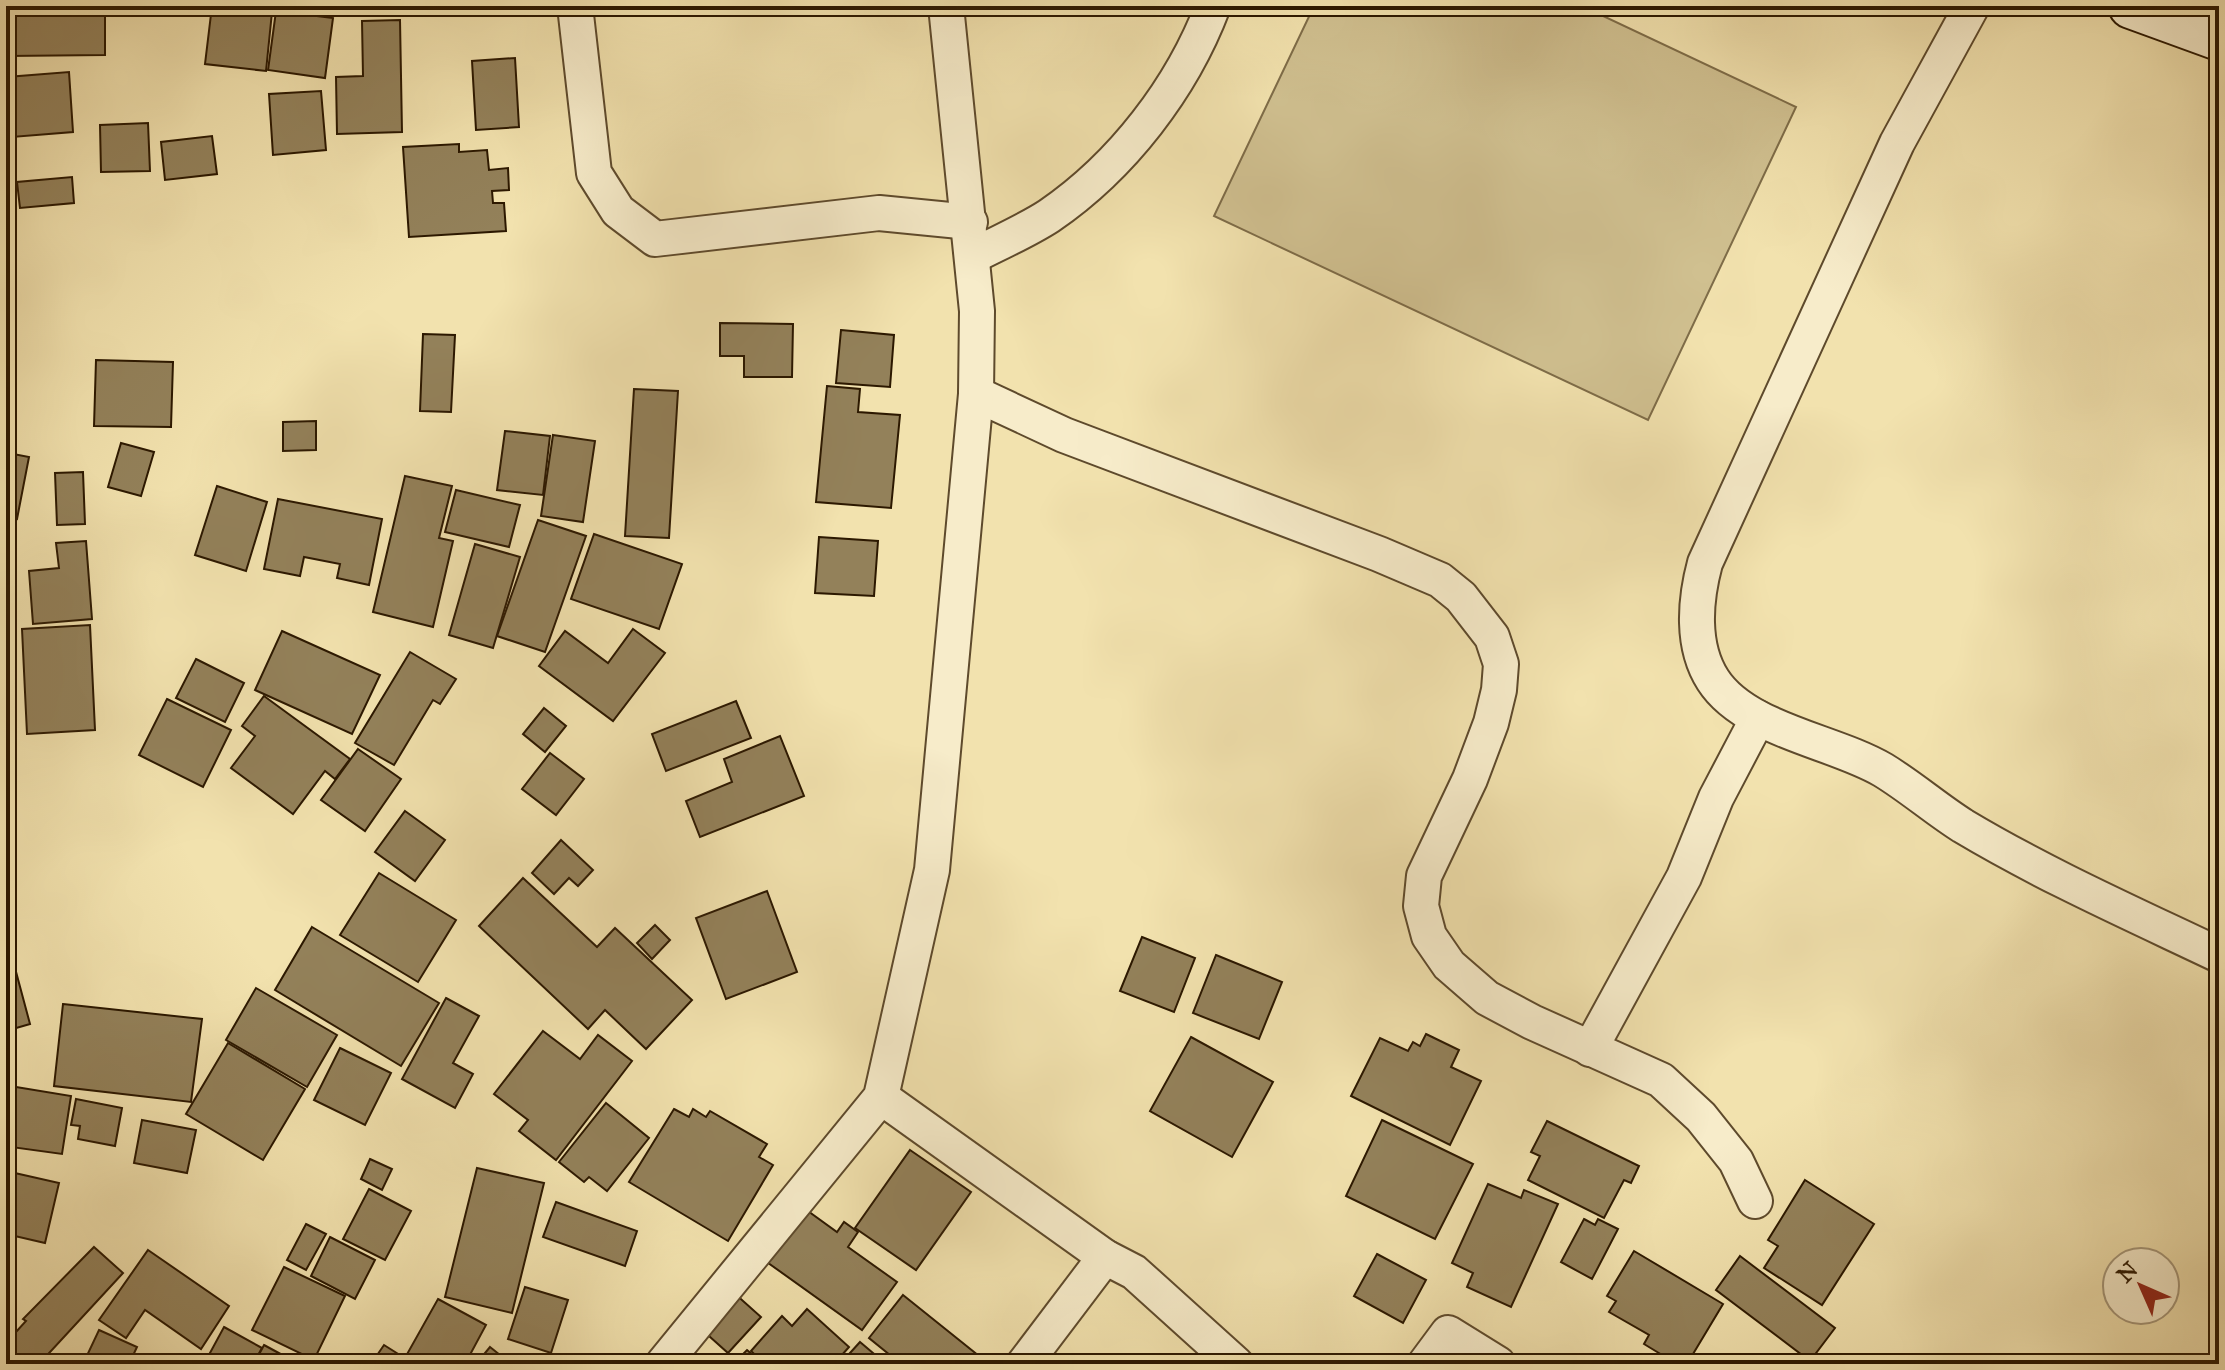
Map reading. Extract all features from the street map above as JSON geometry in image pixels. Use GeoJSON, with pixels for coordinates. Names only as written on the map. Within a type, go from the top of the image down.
{"type":"FeatureCollection","features":[{"type":"Feature","properties":{"kind":"street"},"geometry":{"type":"LineString","coordinates":[[575,6],[594,173],[618,211],[655,239],[879,213],[970,222]]}},
{"type":"Feature","properties":{"kind":"street"},"geometry":{"type":"LineString","coordinates":[[663,1364],[881,1097],[932,870],[976,394],[977,311],[973,256],[946,6]]}},
{"type":"Feature","properties":{"kind":"street"},"geometry":{"type":"LineString","coordinates":[[973,256],[1049,216],[1116,159],[1164,101],[1200,41],[1213,6]]}},
{"type":"Feature","properties":{"kind":"street"},"geometry":{"type":"LineString","coordinates":[[1972,6],[1897,143],[1705,563],[1697,591],[1700,653],[1713,681],[1731,700],[1758,718],[1883,770],[1962,825],[2097,897],[2219,955]]}},
{"type":"Feature","properties":{"kind":"street"},"geometry":{"type":"LineString","coordinates":[[2131,6],[2219,38]]}},
{"type":"Feature","properties":{"kind":"street"},"geometry":{"type":"LineString","coordinates":[[976,394],[1064,435],[1379,554],[1440,580],[1461,597],[1492,637],[1501,664],[1499,690],[1491,723],[1470,779],[1424,876],[1421,906],[1429,936],[1449,965],[1487,998],[1661,1080],[1701,1117],[1736,1161],[1755,1201]]}},
{"type":"Feature","properties":{"kind":"street"},"geometry":{"type":"LineString","coordinates":[[1590,1049],[1684,877],[1716,798],[1758,718]]}},
{"type":"Feature","properties":{"kind":"street"},"geometry":{"type":"LineString","coordinates":[[881,1097],[1105,1257],[1134,1272],[1236,1364]]}},
{"type":"Feature","properties":{"kind":"street"},"geometry":{"type":"LineString","coordinates":[[1024,1364],[1105,1257]]}},
{"type":"Feature","properties":{"kind":"street"},"geometry":{"type":"LineString","coordinates":[[1425,1364],[1448,1333],[1498,1364]]}},
{"type":"Feature","properties":{"kind":"shaded area"},"geometry":{"type":"Polygon","coordinates":[[[1314,6],[1582,6],[1796,107],[1648,420],[1214,216],[1314,6]]]}},
{"type":"Feature","properties":{"kind":"building"},"geometry":{"type":"Polygon","coordinates":[[[212,6],[272,12],[266,71],[205,64],[212,6]]]}},
{"type":"Feature","properties":{"kind":"building"},"geometry":{"type":"Polygon","coordinates":[[[105,11],[105,55],[7,56],[6,12],[105,11]]]}},
{"type":"Feature","properties":{"kind":"building"},"geometry":{"type":"Polygon","coordinates":[[[276,11],[333,18],[325,78],[268,70],[276,11]]]}},
{"type":"Feature","properties":{"kind":"building"},"geometry":{"type":"Polygon","coordinates":[[[400,20],[402,132],[337,134],[336,77],[363,76],[362,21],[400,20]]]}},
{"type":"Feature","properties":{"kind":"building"},"geometry":{"type":"Polygon","coordinates":[[[515,58],[519,127],[476,130],[472,61],[515,58]]]}},
{"type":"Feature","properties":{"kind":"building"},"geometry":{"type":"Polygon","coordinates":[[[69,72],[73,132],[12,137],[7,77],[69,72]]]}},
{"type":"Feature","properties":{"kind":"building"},"geometry":{"type":"Polygon","coordinates":[[[321,91],[326,150],[273,155],[269,94],[321,91]]]}},
{"type":"Feature","properties":{"kind":"building"},"geometry":{"type":"Polygon","coordinates":[[[148,123],[150,171],[101,172],[100,125],[148,123]]]}},
{"type":"Feature","properties":{"kind":"building"},"geometry":{"type":"Polygon","coordinates":[[[212,136],[217,174],[165,180],[161,142],[212,136]]]}},
{"type":"Feature","properties":{"kind":"building"},"geometry":{"type":"Polygon","coordinates":[[[459,144],[459,152],[487,150],[489,170],[508,168],[509,190],[492,191],[493,203],[504,203],[506,231],[409,237],[403,147],[459,144]]]}},
{"type":"Feature","properties":{"kind":"building"},"geometry":{"type":"Polygon","coordinates":[[[72,177],[74,203],[20,208],[17,182],[72,177]]]}},
{"type":"Feature","properties":{"kind":"building"},"geometry":{"type":"Polygon","coordinates":[[[720,323],[793,324],[792,377],[744,377],[744,356],[720,356],[720,323]]]}},
{"type":"Feature","properties":{"kind":"building"},"geometry":{"type":"Polygon","coordinates":[[[841,330],[894,335],[890,387],[836,383],[841,330]]]}},
{"type":"Feature","properties":{"kind":"building"},"geometry":{"type":"Polygon","coordinates":[[[423,334],[455,335],[451,412],[420,411],[423,334]]]}},
{"type":"Feature","properties":{"kind":"building"},"geometry":{"type":"Polygon","coordinates":[[[96,360],[173,362],[171,427],[94,426],[96,360]]]}},
{"type":"Feature","properties":{"kind":"building"},"geometry":{"type":"Polygon","coordinates":[[[827,386],[860,389],[858,412],[900,415],[891,508],[816,502],[827,386]]]}},
{"type":"Feature","properties":{"kind":"building"},"geometry":{"type":"Polygon","coordinates":[[[634,389],[678,391],[669,538],[625,536],[634,389]]]}},
{"type":"Feature","properties":{"kind":"building"},"geometry":{"type":"Polygon","coordinates":[[[316,421],[316,450],[283,451],[283,422],[316,421]]]}},
{"type":"Feature","properties":{"kind":"building"},"geometry":{"type":"Polygon","coordinates":[[[6,423],[14,425],[8,453],[29,457],[17,519],[6,517],[6,423]]]}},
{"type":"Feature","properties":{"kind":"building"},"geometry":{"type":"Polygon","coordinates":[[[505,431],[550,436],[543,495],[497,490],[505,431]]]}},
{"type":"Feature","properties":{"kind":"building"},"geometry":{"type":"Polygon","coordinates":[[[553,435],[595,441],[583,522],[541,516],[553,435]]]}},
{"type":"Feature","properties":{"kind":"building"},"geometry":{"type":"Polygon","coordinates":[[[121,443],[154,452],[141,496],[108,487],[121,443]]]}},
{"type":"Feature","properties":{"kind":"building"},"geometry":{"type":"Polygon","coordinates":[[[83,472],[85,524],[57,525],[55,473],[83,472]]]}},
{"type":"Feature","properties":{"kind":"building"},"geometry":{"type":"Polygon","coordinates":[[[405,476],[452,486],[439,538],[453,541],[433,627],[373,612],[405,476]]]}},
{"type":"Feature","properties":{"kind":"building"},"geometry":{"type":"Polygon","coordinates":[[[217,486],[267,502],[246,571],[195,555],[217,486]]]}},
{"type":"Feature","properties":{"kind":"building"},"geometry":{"type":"Polygon","coordinates":[[[456,490],[520,505],[509,547],[445,532],[456,490]]]}},
{"type":"Feature","properties":{"kind":"building"},"geometry":{"type":"Polygon","coordinates":[[[278,499],[382,519],[369,585],[337,578],[340,564],[304,557],[300,576],[264,569],[278,499]]]}},
{"type":"Feature","properties":{"kind":"building"},"geometry":{"type":"Polygon","coordinates":[[[538,520],[586,536],[545,652],[497,636],[538,520]]]}},
{"type":"Feature","properties":{"kind":"building"},"geometry":{"type":"Polygon","coordinates":[[[594,534],[682,564],[659,629],[571,599],[594,534]]]}},
{"type":"Feature","properties":{"kind":"building"},"geometry":{"type":"Polygon","coordinates":[[[819,537],[878,541],[874,596],[815,593],[819,537]]]}},
{"type":"Feature","properties":{"kind":"building"},"geometry":{"type":"Polygon","coordinates":[[[86,541],[92,619],[33,624],[29,571],[59,568],[56,543],[86,541]]]}},
{"type":"Feature","properties":{"kind":"building"},"geometry":{"type":"Polygon","coordinates":[[[475,544],[520,557],[493,648],[449,635],[475,544]]]}},
{"type":"Feature","properties":{"kind":"building"},"geometry":{"type":"Polygon","coordinates":[[[90,625],[95,730],[27,734],[22,629],[90,625]]]}},
{"type":"Feature","properties":{"kind":"building"},"geometry":{"type":"Polygon","coordinates":[[[633,629],[665,653],[613,721],[539,666],[565,631],[608,663],[633,629]]]}},
{"type":"Feature","properties":{"kind":"building"},"geometry":{"type":"Polygon","coordinates":[[[282,631],[380,675],[352,734],[255,690],[282,631]]]}},
{"type":"Feature","properties":{"kind":"building"},"geometry":{"type":"Polygon","coordinates":[[[410,652],[456,679],[440,704],[433,700],[394,765],[355,743],[410,652]]]}},
{"type":"Feature","properties":{"kind":"building"},"geometry":{"type":"Polygon","coordinates":[[[196,659],[244,683],[225,722],[176,698],[196,659]]]}},
{"type":"Feature","properties":{"kind":"building"},"geometry":{"type":"Polygon","coordinates":[[[264,696],[350,759],[335,779],[325,771],[293,814],[231,768],[255,736],[242,726],[264,696]]]}},
{"type":"Feature","properties":{"kind":"building"},"geometry":{"type":"Polygon","coordinates":[[[167,699],[231,730],[203,787],[139,755],[167,699]]]}},
{"type":"Feature","properties":{"kind":"building"},"geometry":{"type":"Polygon","coordinates":[[[736,701],[751,738],[666,771],[652,734],[736,701]]]}},
{"type":"Feature","properties":{"kind":"building"},"geometry":{"type":"Polygon","coordinates":[[[544,708],[566,726],[545,752],[523,734],[544,708]]]}},
{"type":"Feature","properties":{"kind":"building"},"geometry":{"type":"Polygon","coordinates":[[[780,736],[804,796],[700,837],[686,801],[732,782],[724,759],[780,736]]]}},
{"type":"Feature","properties":{"kind":"building"},"geometry":{"type":"Polygon","coordinates":[[[358,749],[401,779],[365,831],[321,800],[358,749]]]}},
{"type":"Feature","properties":{"kind":"building"},"geometry":{"type":"Polygon","coordinates":[[[550,753],[584,779],[556,815],[522,789],[550,753]]]}},
{"type":"Feature","properties":{"kind":"building"},"geometry":{"type":"Polygon","coordinates":[[[405,811],[445,840],[415,881],[375,852],[405,811]]]}},
{"type":"Feature","properties":{"kind":"building"},"geometry":{"type":"Polygon","coordinates":[[[561,840],[593,870],[578,886],[569,878],[554,894],[532,873],[561,840]]]}},
{"type":"Feature","properties":{"kind":"building"},"geometry":{"type":"Polygon","coordinates":[[[379,873],[456,920],[418,982],[340,935],[379,873]]]}},
{"type":"Feature","properties":{"kind":"building"},"geometry":{"type":"Polygon","coordinates":[[[523,878],[597,947],[615,928],[692,1000],[646,1049],[605,1010],[588,1029],[479,926],[523,878]]]}},
{"type":"Feature","properties":{"kind":"building"},"geometry":{"type":"Polygon","coordinates":[[[767,891],[797,972],[726,999],[696,918],[767,891]]]}},
{"type":"Feature","properties":{"kind":"building"},"geometry":{"type":"Polygon","coordinates":[[[655,925],[670,940],[652,959],[637,943],[655,925]]]}},
{"type":"Feature","properties":{"kind":"building"},"geometry":{"type":"Polygon","coordinates":[[[312,927],[439,1003],[401,1066],[275,990],[312,927]]]}},
{"type":"Feature","properties":{"kind":"building"},"geometry":{"type":"Polygon","coordinates":[[[1142,937],[1195,958],[1174,1012],[1120,991],[1142,937]]]}},
{"type":"Feature","properties":{"kind":"building"},"geometry":{"type":"Polygon","coordinates":[[[1216,955],[1282,982],[1259,1039],[1193,1013],[1216,955]]]}},
{"type":"Feature","properties":{"kind":"building"},"geometry":{"type":"Polygon","coordinates":[[[15,968],[30,1024],[6,1031],[6,971],[15,968]]]}},
{"type":"Feature","properties":{"kind":"building"},"geometry":{"type":"Polygon","coordinates":[[[256,988],[337,1035],[307,1087],[226,1040],[256,988]]]}},
{"type":"Feature","properties":{"kind":"building"},"geometry":{"type":"Polygon","coordinates":[[[446,998],[479,1016],[453,1063],[473,1074],[455,1108],[402,1079],[446,998]]]}},
{"type":"Feature","properties":{"kind":"building"},"geometry":{"type":"Polygon","coordinates":[[[63,1004],[202,1019],[191,1102],[54,1086],[63,1004]]]}},
{"type":"Feature","properties":{"kind":"building"},"geometry":{"type":"Polygon","coordinates":[[[543,1031],[580,1059],[598,1035],[632,1061],[556,1160],[519,1131],[528,1120],[494,1094],[543,1031]]]}},
{"type":"Feature","properties":{"kind":"building"},"geometry":{"type":"Polygon","coordinates":[[[1426,1034],[1459,1050],[1451,1067],[1481,1081],[1450,1145],[1351,1096],[1380,1038],[1408,1051],[1413,1042],[1420,1046],[1426,1034]]]}},
{"type":"Feature","properties":{"kind":"building"},"geometry":{"type":"Polygon","coordinates":[[[1191,1037],[1273,1082],[1232,1157],[1150,1111],[1191,1037]]]}},
{"type":"Feature","properties":{"kind":"building"},"geometry":{"type":"Polygon","coordinates":[[[228,1043],[305,1089],[263,1160],[186,1114],[228,1043]]]}},
{"type":"Feature","properties":{"kind":"building"},"geometry":{"type":"Polygon","coordinates":[[[340,1048],[391,1073],[365,1125],[314,1100],[340,1048]]]}},
{"type":"Feature","properties":{"kind":"building"},"geometry":{"type":"Polygon","coordinates":[[[10,1086],[71,1096],[62,1154],[11,1147],[14,1126],[6,1121],[10,1086]]]}},
{"type":"Feature","properties":{"kind":"building"},"geometry":{"type":"Polygon","coordinates":[[[76,1099],[122,1108],[115,1146],[78,1139],[80,1126],[71,1125],[76,1099]]]}},
{"type":"Feature","properties":{"kind":"building"},"geometry":{"type":"Polygon","coordinates":[[[606,1103],[649,1138],[607,1191],[589,1177],[584,1182],[559,1162],[606,1103]]]}},
{"type":"Feature","properties":{"kind":"building"},"geometry":{"type":"Polygon","coordinates":[[[674,1109],[689,1117],[693,1109],[706,1117],[710,1111],[767,1144],[759,1157],[773,1165],[728,1241],[629,1182],[674,1109]]]}},
{"type":"Feature","properties":{"kind":"building"},"geometry":{"type":"Polygon","coordinates":[[[142,1120],[196,1130],[187,1173],[134,1163],[142,1120]]]}},
{"type":"Feature","properties":{"kind":"building"},"geometry":{"type":"Polygon","coordinates":[[[1382,1120],[1473,1164],[1435,1239],[1346,1196],[1382,1120]]]}},
{"type":"Feature","properties":{"kind":"building"},"geometry":{"type":"Polygon","coordinates":[[[1547,1121],[1639,1166],[1631,1183],[1624,1180],[1604,1218],[1528,1180],[1540,1156],[1531,1152],[1547,1121]]]}},
{"type":"Feature","properties":{"kind":"building"},"geometry":{"type":"Polygon","coordinates":[[[910,1150],[971,1192],[916,1270],[855,1228],[910,1150]]]}},
{"type":"Feature","properties":{"kind":"building"},"geometry":{"type":"Polygon","coordinates":[[[370,1159],[392,1169],[382,1190],[361,1179],[370,1159]]]}},
{"type":"Feature","properties":{"kind":"building"},"geometry":{"type":"Polygon","coordinates":[[[477,1168],[544,1183],[512,1313],[445,1297],[477,1168]]]}},
{"type":"Feature","properties":{"kind":"building"},"geometry":{"type":"Polygon","coordinates":[[[6,1171],[59,1183],[45,1243],[6,1234],[6,1171]]]}},
{"type":"Feature","properties":{"kind":"building"},"geometry":{"type":"Polygon","coordinates":[[[1805,1180],[1874,1224],[1822,1305],[1764,1268],[1778,1246],[1768,1240],[1805,1180]]]}},
{"type":"Feature","properties":{"kind":"building"},"geometry":{"type":"Polygon","coordinates":[[[1488,1184],[1521,1198],[1524,1190],[1558,1204],[1511,1307],[1467,1287],[1473,1273],[1452,1263],[1488,1184]]]}},
{"type":"Feature","properties":{"kind":"building"},"geometry":{"type":"Polygon","coordinates":[[[369,1189],[411,1211],[385,1260],[343,1239],[369,1189]]]}},
{"type":"Feature","properties":{"kind":"building"},"geometry":{"type":"Polygon","coordinates":[[[556,1202],[637,1231],[625,1266],[543,1237],[556,1202]]]}},
{"type":"Feature","properties":{"kind":"building"},"geometry":{"type":"Polygon","coordinates":[[[801,1206],[837,1232],[844,1222],[858,1232],[848,1247],[897,1282],[862,1330],[764,1260],[801,1206]]]}},
{"type":"Feature","properties":{"kind":"building"},"geometry":{"type":"Polygon","coordinates":[[[1584,1219],[1595,1225],[1598,1219],[1618,1229],[1592,1279],[1561,1262],[1584,1219]]]}},
{"type":"Feature","properties":{"kind":"building"},"geometry":{"type":"Polygon","coordinates":[[[306,1224],[326,1234],[306,1270],[287,1260],[306,1224]]]}},
{"type":"Feature","properties":{"kind":"building"},"geometry":{"type":"Polygon","coordinates":[[[330,1237],[375,1260],[355,1299],[311,1276],[330,1237]]]}},
{"type":"Feature","properties":{"kind":"building"},"geometry":{"type":"Polygon","coordinates":[[[94,1247],[123,1273],[39,1364],[6,1364],[6,1343],[26,1321],[23,1319],[94,1247]]]}},
{"type":"Feature","properties":{"kind":"building"},"geometry":{"type":"Polygon","coordinates":[[[148,1250],[229,1306],[201,1349],[145,1310],[126,1338],[99,1320],[148,1250]]]}},
{"type":"Feature","properties":{"kind":"building"},"geometry":{"type":"Polygon","coordinates":[[[1634,1251],[1723,1304],[1687,1364],[1677,1364],[1644,1344],[1649,1335],[1609,1312],[1616,1301],[1607,1296],[1634,1251]]]}},
{"type":"Feature","properties":{"kind":"building"},"geometry":{"type":"Polygon","coordinates":[[[1377,1254],[1426,1280],[1403,1323],[1354,1296],[1377,1254]]]}},
{"type":"Feature","properties":{"kind":"building"},"geometry":{"type":"Polygon","coordinates":[[[1740,1256],[1835,1328],[1810,1361],[1716,1290],[1740,1256]]]}},
{"type":"Feature","properties":{"kind":"building"},"geometry":{"type":"Polygon","coordinates":[[[284,1267],[345,1296],[314,1360],[252,1330],[284,1267]]]}},
{"type":"Feature","properties":{"kind":"building"},"geometry":{"type":"Polygon","coordinates":[[[525,1287],[568,1300],[551,1353],[508,1339],[525,1287]]]}},
{"type":"Feature","properties":{"kind":"building"},"geometry":{"type":"Polygon","coordinates":[[[733,1292],[761,1317],[728,1353],[700,1328],[733,1292]]]}},
{"type":"Feature","properties":{"kind":"building"},"geometry":{"type":"Polygon","coordinates":[[[903,1295],[989,1364],[901,1364],[869,1338],[903,1295]]]}},
{"type":"Feature","properties":{"kind":"building"},"geometry":{"type":"Polygon","coordinates":[[[438,1299],[486,1325],[465,1364],[421,1364],[406,1356],[438,1299]]]}},
{"type":"Feature","properties":{"kind":"building"},"geometry":{"type":"Polygon","coordinates":[[[807,1309],[849,1347],[834,1364],[765,1364],[751,1351],[782,1316],[792,1326],[807,1309]]]}},
{"type":"Feature","properties":{"kind":"building"},"geometry":{"type":"Polygon","coordinates":[[[224,1327],[262,1348],[253,1364],[204,1364],[224,1327]]]}},
{"type":"Feature","properties":{"kind":"building"},"geometry":{"type":"Polygon","coordinates":[[[99,1330],[137,1347],[129,1364],[83,1364],[99,1330]]]}},
{"type":"Feature","properties":{"kind":"building"},"geometry":{"type":"Polygon","coordinates":[[[860,1342],[886,1364],[840,1364],[860,1342]]]}},
{"type":"Feature","properties":{"kind":"building"},"geometry":{"type":"Polygon","coordinates":[[[264,1345],[299,1364],[254,1364],[264,1345]]]}},
{"type":"Feature","properties":{"kind":"building"},"geometry":{"type":"Polygon","coordinates":[[[384,1345],[414,1364],[371,1364],[384,1345]]]}},
{"type":"Feature","properties":{"kind":"building"},"geometry":{"type":"Polygon","coordinates":[[[490,1347],[510,1363],[476,1364],[490,1347]]]}},
{"type":"Feature","properties":{"kind":"building"},"geometry":{"type":"Polygon","coordinates":[[[747,1350],[763,1364],[733,1364],[747,1350]]]}}]}
